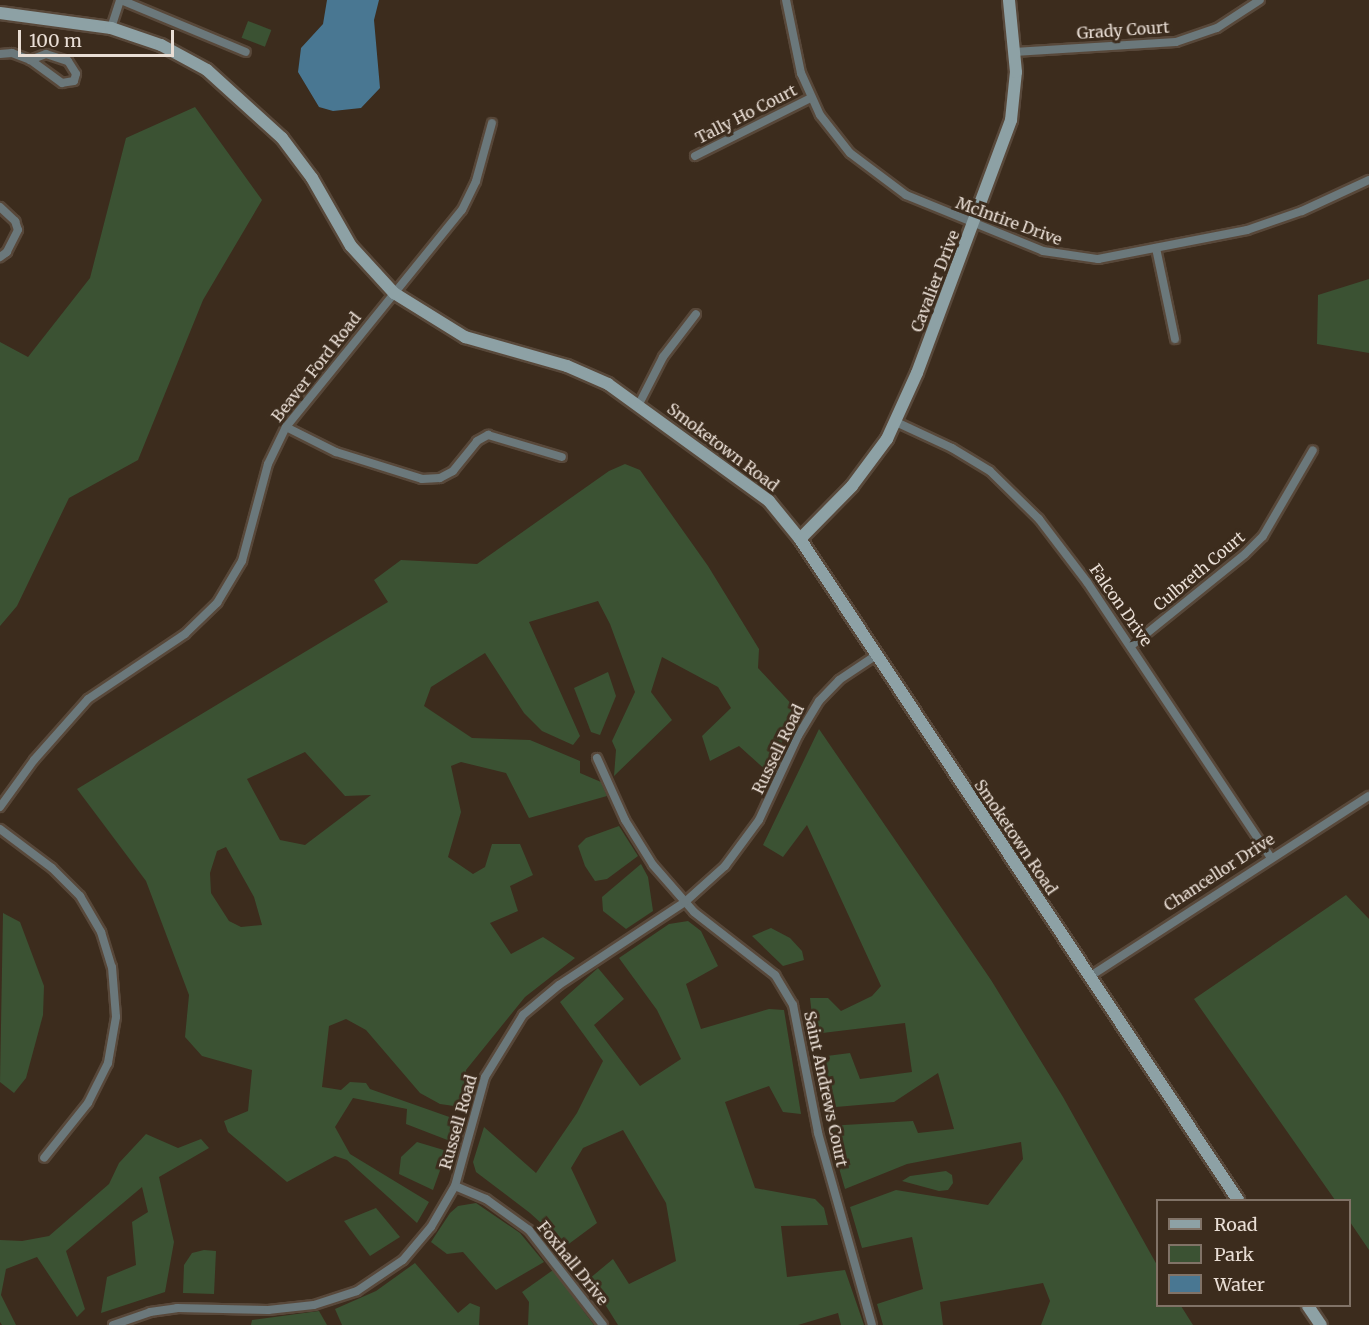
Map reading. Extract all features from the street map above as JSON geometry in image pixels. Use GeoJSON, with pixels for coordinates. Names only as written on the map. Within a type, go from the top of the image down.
{"type":"FeatureCollection","features":[{"type":"Feature","properties":{"kind":"main road","name":"Cavalier Drive"},"geometry":{"type":"LineString","coordinates":[[800,538],[852,486],[896,422],[975,225],[1011,120],[1014,52],[1009,0]]}},
{"type":"Feature","properties":{"kind":"main road","name":"Smoketown Road"},"geometry":{"type":"LineString","coordinates":[[0,13],[111,28],[182,55],[216,76],[251,107],[300,159],[351,246],[394,292],[465,337],[588,374],[639,404],[752,485],[800,538],[875,656],[1237,1199]]}},
{"type":"Feature","properties":{"kind":"main road"},"geometry":{"type":"LineString","coordinates":[[1309,1307],[1321,1325]]}},
{"type":"Feature","properties":{"kind":"street"},"geometry":{"type":"LineString","coordinates":[[111,28],[120,0],[246,52]]}},
{"type":"Feature","properties":{"kind":"street","name":"McIntire Drive"},"geometry":{"type":"LineString","coordinates":[[786,0],[793,49],[811,98],[834,135],[864,167],[906,195],[1043,251],[1079,259],[1113,257],[1156,248],[1275,222],[1369,180]]}},
{"type":"Feature","properties":{"kind":"street","name":"Grady Court"},"geometry":{"type":"LineString","coordinates":[[1014,52],[1176,42],[1216,28],[1260,0]]}},
{"type":"Feature","properties":{"kind":"street"},"geometry":{"type":"LineString","coordinates":[[0,54],[12,53],[30,60],[62,83],[71,83],[76,77],[73,68],[61,56],[46,54],[30,60]]}},
{"type":"Feature","properties":{"kind":"street","name":"Tally Ho Court"},"geometry":{"type":"LineString","coordinates":[[694,156],[811,98]]}},
{"type":"Feature","properties":{"kind":"street","name":"Beaver Ford Road"},"geometry":{"type":"LineString","coordinates":[[0,807],[34,760],[88,699],[185,634],[217,603],[242,561],[268,464],[286,427],[462,210],[476,181],[492,123]]}},
{"type":"Feature","properties":{"kind":"street"},"geometry":{"type":"LineString","coordinates":[[0,207],[15,220],[18,230],[7,252],[0,257]]}},
{"type":"Feature","properties":{"kind":"street"},"geometry":{"type":"LineString","coordinates":[[1156,248],[1175,339]]}},
{"type":"Feature","properties":{"kind":"street"},"geometry":{"type":"LineString","coordinates":[[639,404],[663,357],[696,314]]}},
{"type":"Feature","properties":{"kind":"street","name":"Falcon Drive"},"geometry":{"type":"LineString","coordinates":[[896,422],[952,448],[1002,481],[1060,545],[1131,646],[1270,856]]}},
{"type":"Feature","properties":{"kind":"street"},"geometry":{"type":"LineString","coordinates":[[286,427],[336,452],[422,478],[440,478],[453,471],[477,441],[488,435],[562,457]]}},
{"type":"Feature","properties":{"kind":"street","name":"Culbreth Court"},"geometry":{"type":"LineString","coordinates":[[1131,646],[1245,554],[1263,536],[1313,450]]}},
{"type":"Feature","properties":{"kind":"street","name":"Russell Road"},"geometry":{"type":"LineString","coordinates":[[113,1325],[150,1312],[177,1308],[293,1308],[357,1291],[387,1273],[418,1244],[455,1186],[485,1077],[524,1015],[559,985],[685,902],[725,866],[759,820],[798,736],[819,700],[839,680],[875,656]]}},
{"type":"Feature","properties":{"kind":"street","name":"Saint Andrews Court"},"geometry":{"type":"LineString","coordinates":[[597,758],[638,843],[685,902],[769,969],[793,1005],[818,1133],[872,1325]]}},
{"type":"Feature","properties":{"kind":"street","name":"Chancellor Drive"},"geometry":{"type":"LineString","coordinates":[[1089,977],[1270,856],[1369,796]]}},
{"type":"Feature","properties":{"kind":"street"},"geometry":{"type":"LineString","coordinates":[[0,829],[52,868],[80,896],[101,932],[112,967],[116,1017],[108,1063],[88,1103],[44,1158]]}},
{"type":"Feature","properties":{"kind":"street","name":"Foxhall Drive"},"geometry":{"type":"LineString","coordinates":[[455,1186],[504,1209],[529,1230],[603,1325]]}},
{"type":"Feature","properties":{"kind":"green space"},"geometry":{"type":"Polygon","coordinates":[[[248,21],[271,30],[265,47],[242,38],[248,21]]]}},
{"type":"Feature","properties":{"kind":"green space"},"geometry":{"type":"Polygon","coordinates":[[[195,107],[262,200],[203,300],[138,460],[69,498],[17,606],[0,626],[0,342],[28,357],[90,278],[126,138],[195,107]]]}},
{"type":"Feature","properties":{"kind":"green space"},"geometry":{"type":"Polygon","coordinates":[[[1369,279],[1369,353],[1317,344],[1318,295],[1369,279]]]}},
{"type":"Feature","properties":{"kind":"green space"},"geometry":{"type":"Polygon","coordinates":[[[625,464],[640,470],[708,566],[759,649],[758,668],[796,709],[769,773],[739,746],[710,761],[702,736],[731,708],[718,687],[662,657],[651,692],[672,720],[614,776],[616,750],[612,741],[635,692],[610,624],[598,601],[529,622],[580,736],[573,745],[542,731],[524,713],[485,653],[431,687],[424,706],[472,738],[530,740],[580,761],[580,773],[601,782],[607,796],[529,818],[506,773],[461,762],[451,766],[461,812],[448,857],[473,874],[485,867],[492,844],[520,844],[533,875],[510,886],[518,911],[490,923],[511,954],[543,937],[575,958],[525,997],[466,1070],[461,1107],[440,1104],[420,1093],[366,1030],[346,1019],[329,1026],[322,1087],[341,1090],[350,1082],[366,1083],[370,1089],[455,1119],[450,1141],[406,1124],[407,1109],[353,1098],[335,1127],[350,1154],[429,1202],[417,1223],[347,1160],[335,1156],[287,1182],[228,1132],[224,1121],[248,1111],[252,1070],[202,1056],[185,1037],[189,995],[146,881],[77,789],[388,602],[374,580],[401,560],[477,564],[609,471],[625,464]],[[305,752],[247,779],[280,840],[305,845],[371,795],[345,796],[305,752]],[[226,847],[217,851],[210,873],[211,893],[229,921],[241,927],[262,925],[254,897],[226,847]]]}},
{"type":"Feature","properties":{"kind":"green space"},"geometry":{"type":"Polygon","coordinates":[[[608,672],[616,696],[600,735],[591,732],[574,688],[608,672]]]}},
{"type":"Feature","properties":{"kind":"green space"},"geometry":{"type":"Polygon","coordinates":[[[819,729],[991,980],[1063,1097],[1156,1263],[1156,1307],[1182,1307],[1193,1325],[1041,1325],[1050,1301],[1043,1283],[940,1302],[943,1325],[883,1325],[877,1304],[923,1289],[912,1237],[862,1248],[850,1207],[896,1190],[988,1205],[1023,1159],[1021,1142],[907,1164],[845,1189],[827,1126],[913,1121],[918,1133],[954,1129],[938,1073],[894,1102],[824,1108],[819,1057],[850,1053],[860,1079],[912,1072],[905,1023],[814,1034],[810,998],[828,998],[841,1011],[872,996],[881,986],[807,825],[783,857],[763,845],[819,729]]]}},
{"type":"Feature","properties":{"kind":"green space"},"geometry":{"type":"Polygon","coordinates":[[[619,826],[638,856],[607,879],[595,881],[585,866],[578,846],[586,838],[619,826]]]}},
{"type":"Feature","properties":{"kind":"green space"},"geometry":{"type":"Polygon","coordinates":[[[641,864],[648,877],[653,911],[626,929],[603,911],[602,897],[641,864]]]}},
{"type":"Feature","properties":{"kind":"green space"},"geometry":{"type":"Polygon","coordinates":[[[1346,895],[1369,919],[1369,1250],[1351,1223],[1351,1199],[1334,1199],[1194,999],[1346,895]]]}},
{"type":"Feature","properties":{"kind":"green space"},"geometry":{"type":"Polygon","coordinates":[[[3,913],[20,922],[44,986],[43,1015],[26,1078],[14,1093],[0,1082],[3,913]]]}},
{"type":"Feature","properties":{"kind":"green space"},"geometry":{"type":"Polygon","coordinates":[[[688,921],[701,931],[718,966],[686,984],[701,1029],[769,1009],[784,1010],[801,1114],[783,1112],[769,1086],[725,1102],[755,1188],[815,1199],[824,1208],[828,1225],[781,1226],[787,1277],[845,1270],[864,1325],[841,1325],[838,1313],[798,1325],[618,1325],[589,1279],[613,1259],[629,1284],[676,1261],[666,1203],[623,1130],[583,1148],[571,1168],[597,1223],[566,1246],[530,1213],[476,1172],[473,1162],[484,1127],[536,1173],[577,1113],[603,1061],[560,1002],[598,968],[624,999],[594,1025],[640,1086],[681,1059],[657,1010],[619,958],[669,924],[688,921]]]}},
{"type":"Feature","properties":{"kind":"green space"},"geometry":{"type":"Polygon","coordinates":[[[771,928],[790,938],[802,951],[804,960],[783,966],[752,936],[771,928]]]}},
{"type":"Feature","properties":{"kind":"green space"},"geometry":{"type":"Polygon","coordinates":[[[146,1134],[178,1148],[201,1139],[209,1148],[159,1177],[174,1242],[165,1292],[101,1313],[107,1277],[136,1265],[132,1222],[148,1212],[142,1187],[66,1251],[85,1309],[77,1317],[37,1257],[6,1269],[1,1295],[16,1325],[2,1325],[0,1322],[0,1240],[22,1241],[49,1236],[109,1184],[119,1163],[146,1134]]]}},
{"type":"Feature","properties":{"kind":"green space"},"geometry":{"type":"Polygon","coordinates":[[[417,1142],[447,1151],[433,1190],[399,1174],[401,1157],[417,1142]]]}},
{"type":"Feature","properties":{"kind":"green space"},"geometry":{"type":"Polygon","coordinates":[[[946,1171],[952,1175],[953,1183],[948,1190],[939,1191],[902,1181],[910,1176],[946,1171]]]}},
{"type":"Feature","properties":{"kind":"green space"},"geometry":{"type":"Polygon","coordinates":[[[476,1203],[520,1233],[544,1262],[496,1290],[463,1252],[447,1254],[431,1242],[450,1213],[458,1206],[476,1203]]]}},
{"type":"Feature","properties":{"kind":"green space"},"geometry":{"type":"Polygon","coordinates":[[[376,1208],[400,1237],[370,1256],[344,1221],[376,1208]]]}},
{"type":"Feature","properties":{"kind":"green space"},"geometry":{"type":"Polygon","coordinates":[[[204,1250],[216,1251],[214,1294],[183,1293],[184,1265],[192,1253],[204,1250]]]}},
{"type":"Feature","properties":{"kind":"green space"},"geometry":{"type":"Polygon","coordinates":[[[415,1263],[458,1313],[470,1303],[480,1307],[479,1325],[342,1325],[335,1309],[376,1291],[415,1263]]]}},
{"type":"Feature","properties":{"kind":"green space"},"geometry":{"type":"Polygon","coordinates":[[[553,1270],[594,1325],[528,1325],[529,1302],[522,1292],[553,1270]]]}},
{"type":"Feature","properties":{"kind":"green space"},"geometry":{"type":"Polygon","coordinates":[[[319,1311],[327,1325],[251,1325],[252,1320],[319,1311]]]}},
{"type":"Feature","properties":{"kind":"water"},"geometry":{"type":"Polygon","coordinates":[[[327,0],[379,0],[374,20],[380,88],[361,108],[333,111],[319,107],[298,72],[301,48],[323,24],[327,0]]]}}]}
